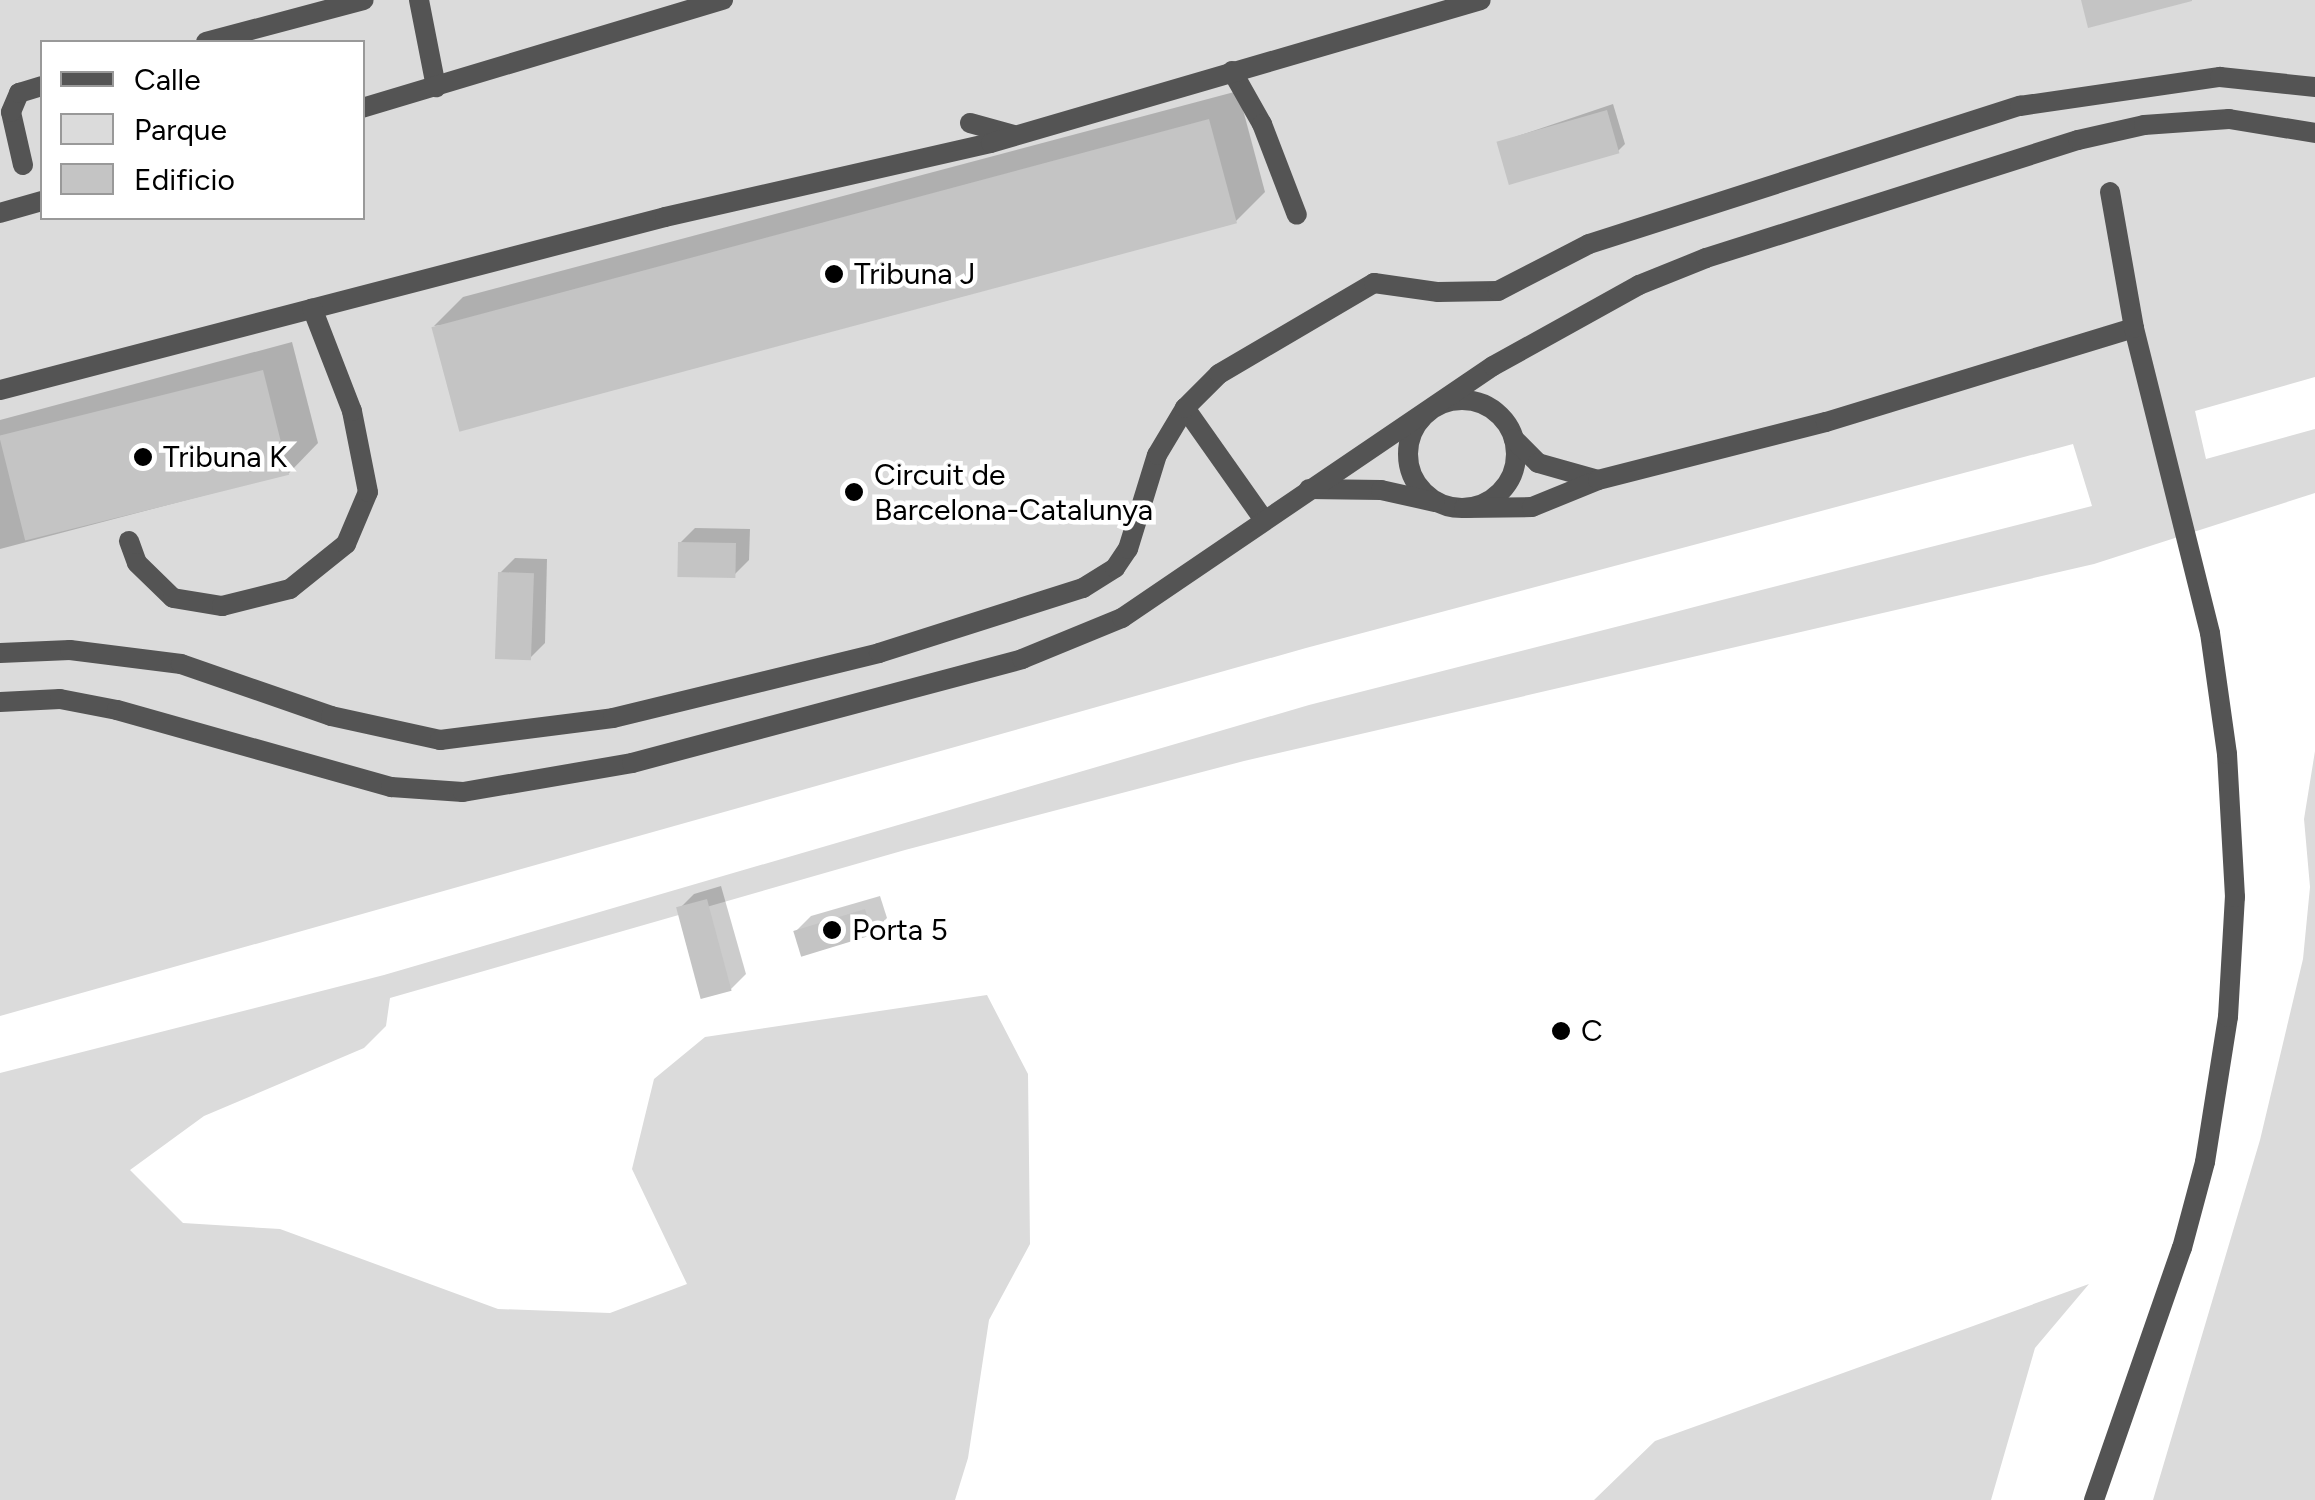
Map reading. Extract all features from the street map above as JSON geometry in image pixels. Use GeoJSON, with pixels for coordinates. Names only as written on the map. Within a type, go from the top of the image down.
{"type":"FeatureCollection","features":[{"type":"Feature","properties":{"kind":"street"},"geometry":{"type":"LineString","coordinates":[[214,40],[364,0]]}},
{"type":"Feature","properties":{"kind":"street"},"geometry":{"type":"LineString","coordinates":[[419,0],[436,87]]}},
{"type":"Feature","properties":{"kind":"street"},"geometry":{"type":"LineString","coordinates":[[365,107],[723,0]]}},
{"type":"Feature","properties":{"kind":"street"},"geometry":{"type":"LineString","coordinates":[[0,390],[312,308],[1014,135],[1481,0]]}},
{"type":"Feature","properties":{"kind":"street"},"geometry":{"type":"LineString","coordinates":[[1232,72],[1262,124],[1297,215]]}},
{"type":"Feature","properties":{"kind":"street"},"geometry":{"type":"LineString","coordinates":[[0,653],[70,650],[181,664],[331,716],[440,740],[614,718],[879,653],[1084,588],[1115,568],[1128,549],[1156,455],[1185,408],[1219,374],[1374,283],[1438,292],[1498,291],[1588,244],[2020,106],[2220,77],[2315,87]]}},
{"type":"Feature","properties":{"kind":"street"},"geometry":{"type":"LineString","coordinates":[[23,165],[10,112],[19,93],[40,87]]}},
{"type":"Feature","properties":{"kind":"street"},"geometry":{"type":"LineString","coordinates":[[0,702],[60,699],[116,710],[391,787],[463,792],[632,763],[1057,646],[1122,618],[1493,366],[1639,285],[2078,140],[2144,125],[2229,119],[2315,133]]}},
{"type":"Feature","properties":{"kind":"street"},"geometry":{"type":"LineString","coordinates":[[970,124],[1014,135]]}},
{"type":"Feature","properties":{"kind":"street"},"geometry":{"type":"LineString","coordinates":[[2094,1500],[2182,1248],[2205,1162],[2228,1017],[2234,897],[2227,754],[2210,634],[2134,328],[2110,192]]}},
{"type":"Feature","properties":{"kind":"street"},"geometry":{"type":"LineString","coordinates":[[0,213],[40,202]]}},
{"type":"Feature","properties":{"kind":"street"},"geometry":{"type":"LineString","coordinates":[[129,541],[138,563],[173,598],[222,606],[290,589],[346,544],[368,492],[352,411],[312,308]]}},
{"type":"Feature","properties":{"kind":"street"},"geometry":{"type":"LineString","coordinates":[[1309,490],[1380,490],[1464,508],[1532,507],[1598,480],[1826,422],[2134,328]]}},
{"type":"Feature","properties":{"kind":"street"},"geometry":{"type":"LineString","coordinates":[[1438,502],[1416,484],[1408,456],[1414,429],[1434,408],[1460,400],[1488,406],[1538,464],[1598,480]]}},
{"type":"Feature","properties":{"kind":"street"},"geometry":{"type":"LineString","coordinates":[[1185,408],[1264,520]]}},
{"type":"Feature","properties":{"kind":"street"},"geometry":{"type":"LineString","coordinates":[[1464,508],[1491,500],[1510,480],[1514,439]]}},
{"type":"Feature","properties":{"kind":"green space","name":"Circuit de Barcelona-Catalunya"},"geometry":{"type":"Polygon","coordinates":[[[0,0],[2315,0],[2315,377],[2195,411],[2206,459],[2315,429],[2315,493],[2094,564],[1244,761],[905,850],[390,998],[386,1026],[364,1048],[204,1116],[130,1170],[183,1223],[280,1229],[498,1309],[610,1313],[687,1284],[632,1169],[654,1079],[705,1037],[987,995],[1028,1074],[1030,1244],[989,1320],[968,1458],[955,1500],[0,1500],[0,1073],[384,975],[1309,705],[2092,506],[2073,444],[1306,648],[0,1016],[0,0]]]}},
{"type":"Feature","properties":{"kind":"green space"},"geometry":{"type":"Polygon","coordinates":[[[2315,751],[2315,1500],[2153,1500],[2260,1140],[2303,959],[2310,887],[2304,819],[2315,751]]]}},
{"type":"Feature","properties":{"kind":"green space"},"geometry":{"type":"Polygon","coordinates":[[[2089,1284],[2035,1348],[1991,1500],[1594,1500],[1655,1441],[2089,1284]]]}},
{"type":"Feature","properties":{"kind":"building"},"geometry":{"type":"Polygon","coordinates":[[[2081,0],[2192,0],[2192,1],[2088,28],[2081,0]]]}},
{"type":"Feature","properties":{"kind":"building"},"geometry":{"type":"Polygon","coordinates":[[[1607,110],[1619,153],[1509,185],[1496,142],[1607,110]]]}},
{"type":"Feature","properties":{"kind":"building","name":"Tribuna J"},"geometry":{"type":"Polygon","coordinates":[[[1209,119],[1237,223],[459,432],[431,327],[1209,119]]]}},
{"type":"Feature","properties":{"kind":"building","name":"Tribuna K"},"geometry":{"type":"Polygon","coordinates":[[[263,370],[289,475],[25,541],[0,436],[263,370]]]}},
{"type":"Feature","properties":{"kind":"building"},"geometry":{"type":"Polygon","coordinates":[[[678,542],[736,543],[735,578],[677,577],[678,542]]]}},
{"type":"Feature","properties":{"kind":"building"},"geometry":{"type":"Polygon","coordinates":[[[498,572],[534,573],[531,660],[495,659],[498,572]]]}},
{"type":"Feature","properties":{"kind":"building"},"geometry":{"type":"Polygon","coordinates":[[[707,899],[732,991],[701,999],[676,907],[707,899]]]}},
{"type":"Feature","properties":{"kind":"building"},"geometry":{"type":"Polygon","coordinates":[[[865,909],[873,935],[801,957],[793,931],[865,909]]]}},
{"type":"Feature","properties":{"kind":"place","name":"Tribuna J"},"geometry":{"type":"Point","coordinates":[834,274]}},
{"type":"Feature","properties":{"kind":"place","name":"Tribuna K"},"geometry":{"type":"Point","coordinates":[143,457]}},
{"type":"Feature","properties":{"kind":"place","name":"Circuit de Barcelona-Catalunya"},"geometry":{"type":"Point","coordinates":[854,492]}},
{"type":"Feature","properties":{"kind":"place","name":"Porta 5"},"geometry":{"type":"Point","coordinates":[832,930]}},
{"type":"Feature","properties":{"kind":"place","name":"C"},"geometry":{"type":"Point","coordinates":[1561,1031]}}]}
